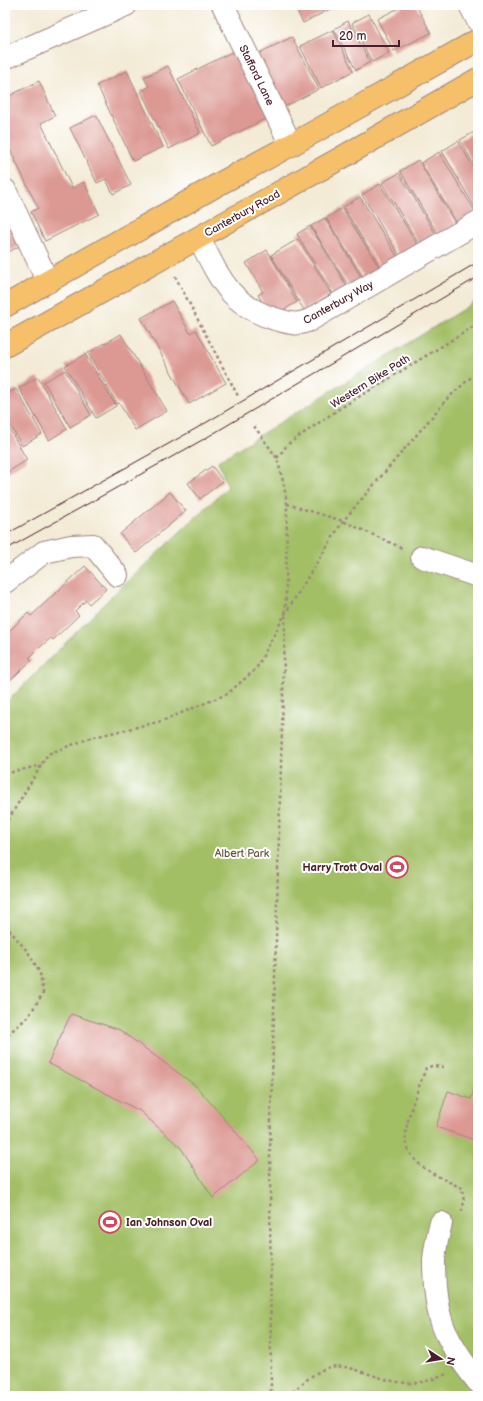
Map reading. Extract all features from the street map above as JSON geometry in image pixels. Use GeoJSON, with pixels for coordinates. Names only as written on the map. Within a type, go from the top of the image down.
{"type":"FeatureCollection","features":[{"type":"Feature","properties":{"kind":"main road"},"geometry":{"type":"LineString","coordinates":[[5,306],[219,184],[478,40]]}},
{"type":"Feature","properties":{"kind":"main road","name":"Canterbury Road"},"geometry":{"type":"LineString","coordinates":[[5,346],[478,79]]}},
{"type":"Feature","properties":{"kind":"street"},"geometry":{"type":"LineString","coordinates":[[5,58],[126,5]]}},
{"type":"Feature","properties":{"kind":"street","name":"Stafford Lane"},"geometry":{"type":"LineString","coordinates":[[224,5],[291,145]]}},
{"type":"Feature","properties":{"kind":"street"},"geometry":{"type":"LineString","coordinates":[[470,5],[478,21]]}},
{"type":"Feature","properties":{"kind":"street"},"geometry":{"type":"LineString","coordinates":[[5,190],[48,282]]}},
{"type":"Feature","properties":{"kind":"street","name":"Canterbury Way"},"geometry":{"type":"LineString","coordinates":[[198,238],[220,279],[233,296],[248,308],[264,315],[292,324],[300,324],[310,320],[478,222]]}},
{"type":"Feature","properties":{"kind":"street"},"geometry":{"type":"LineString","coordinates":[[5,582],[44,552],[71,546],[86,545],[93,545],[117,575]]}},
{"type":"Feature","properties":{"kind":"street"},"geometry":{"type":"LineString","coordinates":[[422,557],[478,576]]}},
{"type":"Feature","properties":{"kind":"street"},"geometry":{"type":"LineString","coordinates":[[450,1220],[434,1260],[438,1308],[446,1333],[465,1365],[478,1382]]}},
{"type":"Feature","properties":{"kind":"path"},"geometry":{"type":"LineString","coordinates":[[164,256],[238,396]]}},
{"type":"Feature","properties":{"kind":"path","name":"Western Bike Path"},"geometry":{"type":"LineString","coordinates":[[277,458],[288,444],[339,409],[478,324]]}},
{"type":"Feature","properties":{"kind":"path"},"geometry":{"type":"LineString","coordinates":[[5,825],[48,754],[83,741],[162,721],[227,694],[256,669],[285,614],[343,521],[448,398],[478,371]]}},
{"type":"Feature","properties":{"kind":"path"},"geometry":{"type":"LineString","coordinates":[[254,426],[277,458],[287,504],[270,1150],[271,1396]]}},
{"type":"Feature","properties":{"kind":"path"},"geometry":{"type":"LineString","coordinates":[[287,504],[343,521],[422,557]]}},
{"type":"Feature","properties":{"kind":"path"},"geometry":{"type":"LineString","coordinates":[[5,774],[42,765]]}},
{"type":"Feature","properties":{"kind":"path"},"geometry":{"type":"LineString","coordinates":[[5,925],[28,952],[40,973],[43,993],[28,1017],[5,1035]]}},
{"type":"Feature","properties":{"kind":"path"},"geometry":{"type":"LineString","coordinates":[[444,1067],[432,1066],[426,1068],[415,1099],[406,1133],[406,1144],[412,1155],[422,1167],[462,1188],[464,1202],[450,1220]]}},
{"type":"Feature","properties":{"kind":"path"},"geometry":{"type":"LineString","coordinates":[[288,1396],[316,1373],[332,1367],[354,1369],[394,1382],[415,1384],[433,1380],[465,1365]]}},
{"type":"Feature","properties":{"kind":"green space","name":"Albert Park"},"geometry":{"type":"Polygon","coordinates":[[[478,300],[478,1396],[5,1396],[5,704],[115,593],[228,487],[218,461],[478,300]]]}},
{"type":"Feature","properties":{"kind":"building"},"geometry":{"type":"Polygon","coordinates":[[[294,5],[338,5],[303,23],[294,5]]]}},
{"type":"Feature","properties":{"kind":"building"},"geometry":{"type":"Polygon","coordinates":[[[405,5],[416,5],[431,33],[394,51],[377,19],[405,5]]]}},
{"type":"Feature","properties":{"kind":"building"},"geometry":{"type":"Polygon","coordinates":[[[369,14],[389,53],[372,62],[352,23],[369,14]]]}},
{"type":"Feature","properties":{"kind":"building"},"geometry":{"type":"Polygon","coordinates":[[[348,21],[370,62],[356,70],[334,29],[348,21]]]}},
{"type":"Feature","properties":{"kind":"building"},"geometry":{"type":"Polygon","coordinates":[[[333,30],[353,71],[321,88],[300,46],[333,30]]]}},
{"type":"Feature","properties":{"kind":"building"},"geometry":{"type":"Polygon","coordinates":[[[292,37],[319,89],[282,108],[255,55],[292,37]]]}},
{"type":"Feature","properties":{"kind":"building"},"geometry":{"type":"Polygon","coordinates":[[[238,49],[271,116],[211,146],[178,79],[238,49]]]}},
{"type":"Feature","properties":{"kind":"building"},"geometry":{"type":"Polygon","coordinates":[[[168,66],[200,133],[169,149],[141,91],[149,87],[144,77],[168,66]]]}},
{"type":"Feature","properties":{"kind":"building"},"geometry":{"type":"Polygon","coordinates":[[[127,71],[163,147],[133,161],[97,85],[127,71]]]}},
{"type":"Feature","properties":{"kind":"building"},"geometry":{"type":"Polygon","coordinates":[[[39,81],[55,116],[41,123],[72,188],[84,182],[99,214],[45,241],[31,212],[38,208],[5,139],[5,98],[39,81]]]}},
{"type":"Feature","properties":{"kind":"building"},"geometry":{"type":"Polygon","coordinates":[[[96,115],[131,185],[113,194],[106,179],[97,183],[70,128],[96,115]]]}},
{"type":"Feature","properties":{"kind":"building"},"geometry":{"type":"Polygon","coordinates":[[[478,130],[478,172],[460,140],[478,130]]]}},
{"type":"Feature","properties":{"kind":"building"},"geometry":{"type":"Polygon","coordinates":[[[458,141],[478,175],[478,213],[442,151],[458,141]]]}},
{"type":"Feature","properties":{"kind":"building"},"geometry":{"type":"Polygon","coordinates":[[[439,152],[476,213],[458,225],[421,163],[439,152]]]}},
{"type":"Feature","properties":{"kind":"building"},"geometry":{"type":"Polygon","coordinates":[[[418,160],[456,225],[439,236],[400,171],[418,160]]]}},
{"type":"Feature","properties":{"kind":"building"},"geometry":{"type":"Polygon","coordinates":[[[399,173],[437,236],[420,246],[382,183],[399,173]]]}},
{"type":"Feature","properties":{"kind":"building"},"geometry":{"type":"Polygon","coordinates":[[[380,184],[419,247],[401,258],[362,195],[380,184]]]}},
{"type":"Feature","properties":{"kind":"building"},"geometry":{"type":"Polygon","coordinates":[[[360,197],[400,261],[383,271],[343,207],[360,197]]]}},
{"type":"Feature","properties":{"kind":"building"},"geometry":{"type":"Polygon","coordinates":[[[342,208],[382,272],[366,282],[326,218],[342,208]]]}},
{"type":"Feature","properties":{"kind":"building"},"geometry":{"type":"Polygon","coordinates":[[[5,209],[23,244],[5,254],[5,209]]]}},
{"type":"Feature","properties":{"kind":"building"},"geometry":{"type":"Polygon","coordinates":[[[325,218],[364,282],[351,290],[311,226],[325,218]]]}},
{"type":"Feature","properties":{"kind":"building"},"geometry":{"type":"Polygon","coordinates":[[[310,226],[349,290],[336,299],[297,234],[310,226]]]}},
{"type":"Feature","properties":{"kind":"building"},"geometry":{"type":"Polygon","coordinates":[[[298,239],[331,294],[304,310],[271,255],[298,239]]]}},
{"type":"Feature","properties":{"kind":"building"},"geometry":{"type":"Polygon","coordinates":[[[267,250],[297,302],[271,317],[258,295],[263,292],[246,263],[267,250]]]}},
{"type":"Feature","properties":{"kind":"building"},"geometry":{"type":"Polygon","coordinates":[[[172,301],[190,333],[196,330],[226,383],[189,404],[141,318],[172,301]]]}},
{"type":"Feature","properties":{"kind":"building"},"geometry":{"type":"Polygon","coordinates":[[[121,334],[167,411],[135,430],[119,403],[117,404],[88,353],[121,334]]]}},
{"type":"Feature","properties":{"kind":"building"},"geometry":{"type":"Polygon","coordinates":[[[85,354],[116,406],[96,418],[65,366],[85,354]]]}},
{"type":"Feature","properties":{"kind":"building"},"geometry":{"type":"Polygon","coordinates":[[[65,370],[91,415],[70,427],[44,382],[65,370]]]}},
{"type":"Feature","properties":{"kind":"building"},"geometry":{"type":"Polygon","coordinates":[[[38,377],[67,429],[49,440],[19,388],[38,377]]]}},
{"type":"Feature","properties":{"kind":"building"},"geometry":{"type":"Polygon","coordinates":[[[16,389],[42,434],[22,446],[5,416],[5,395],[16,389]]]}},
{"type":"Feature","properties":{"kind":"building"},"geometry":{"type":"Polygon","coordinates":[[[5,421],[27,460],[6,473],[5,471],[5,421]]]}},
{"type":"Feature","properties":{"kind":"building"},"geometry":{"type":"Polygon","coordinates":[[[212,466],[223,481],[200,499],[188,483],[212,466]]]}},
{"type":"Feature","properties":{"kind":"building"},"geometry":{"type":"Polygon","coordinates":[[[170,492],[186,511],[136,553],[120,534],[170,492]]]}},
{"type":"Feature","properties":{"kind":"building"},"geometry":{"type":"Polygon","coordinates":[[[85,566],[106,589],[89,604],[86,600],[75,611],[79,615],[53,640],[51,638],[39,648],[29,658],[32,660],[6,684],[5,635],[28,613],[31,616],[85,566]]]}},
{"type":"Feature","properties":{"kind":"building"},"geometry":{"type":"Polygon","coordinates":[[[71,1014],[120,1030],[196,1086],[260,1160],[213,1198],[181,1148],[140,1111],[48,1063],[71,1014]]]}},
{"type":"Feature","properties":{"kind":"building"},"geometry":{"type":"Polygon","coordinates":[[[475,1087],[478,1088],[478,1141],[436,1127],[448,1091],[471,1099],[475,1087]]]}},
{"type":"Feature","properties":{"kind":"tram line"},"geometry":{"type":"LineString","coordinates":[[5,535],[197,428],[478,262]]}},
{"type":"Feature","properties":{"kind":"tram line"},"geometry":{"type":"LineString","coordinates":[[5,550],[204,439],[478,277]]}},
{"type":"Feature","properties":{"kind":"place","name":"Harry Trott Oval"},"geometry":{"type":"Point","coordinates":[397,867]}},
{"type":"Feature","properties":{"kind":"place","name":"Ian Johnson Oval"},"geometry":{"type":"Point","coordinates":[110,1222]}}]}
